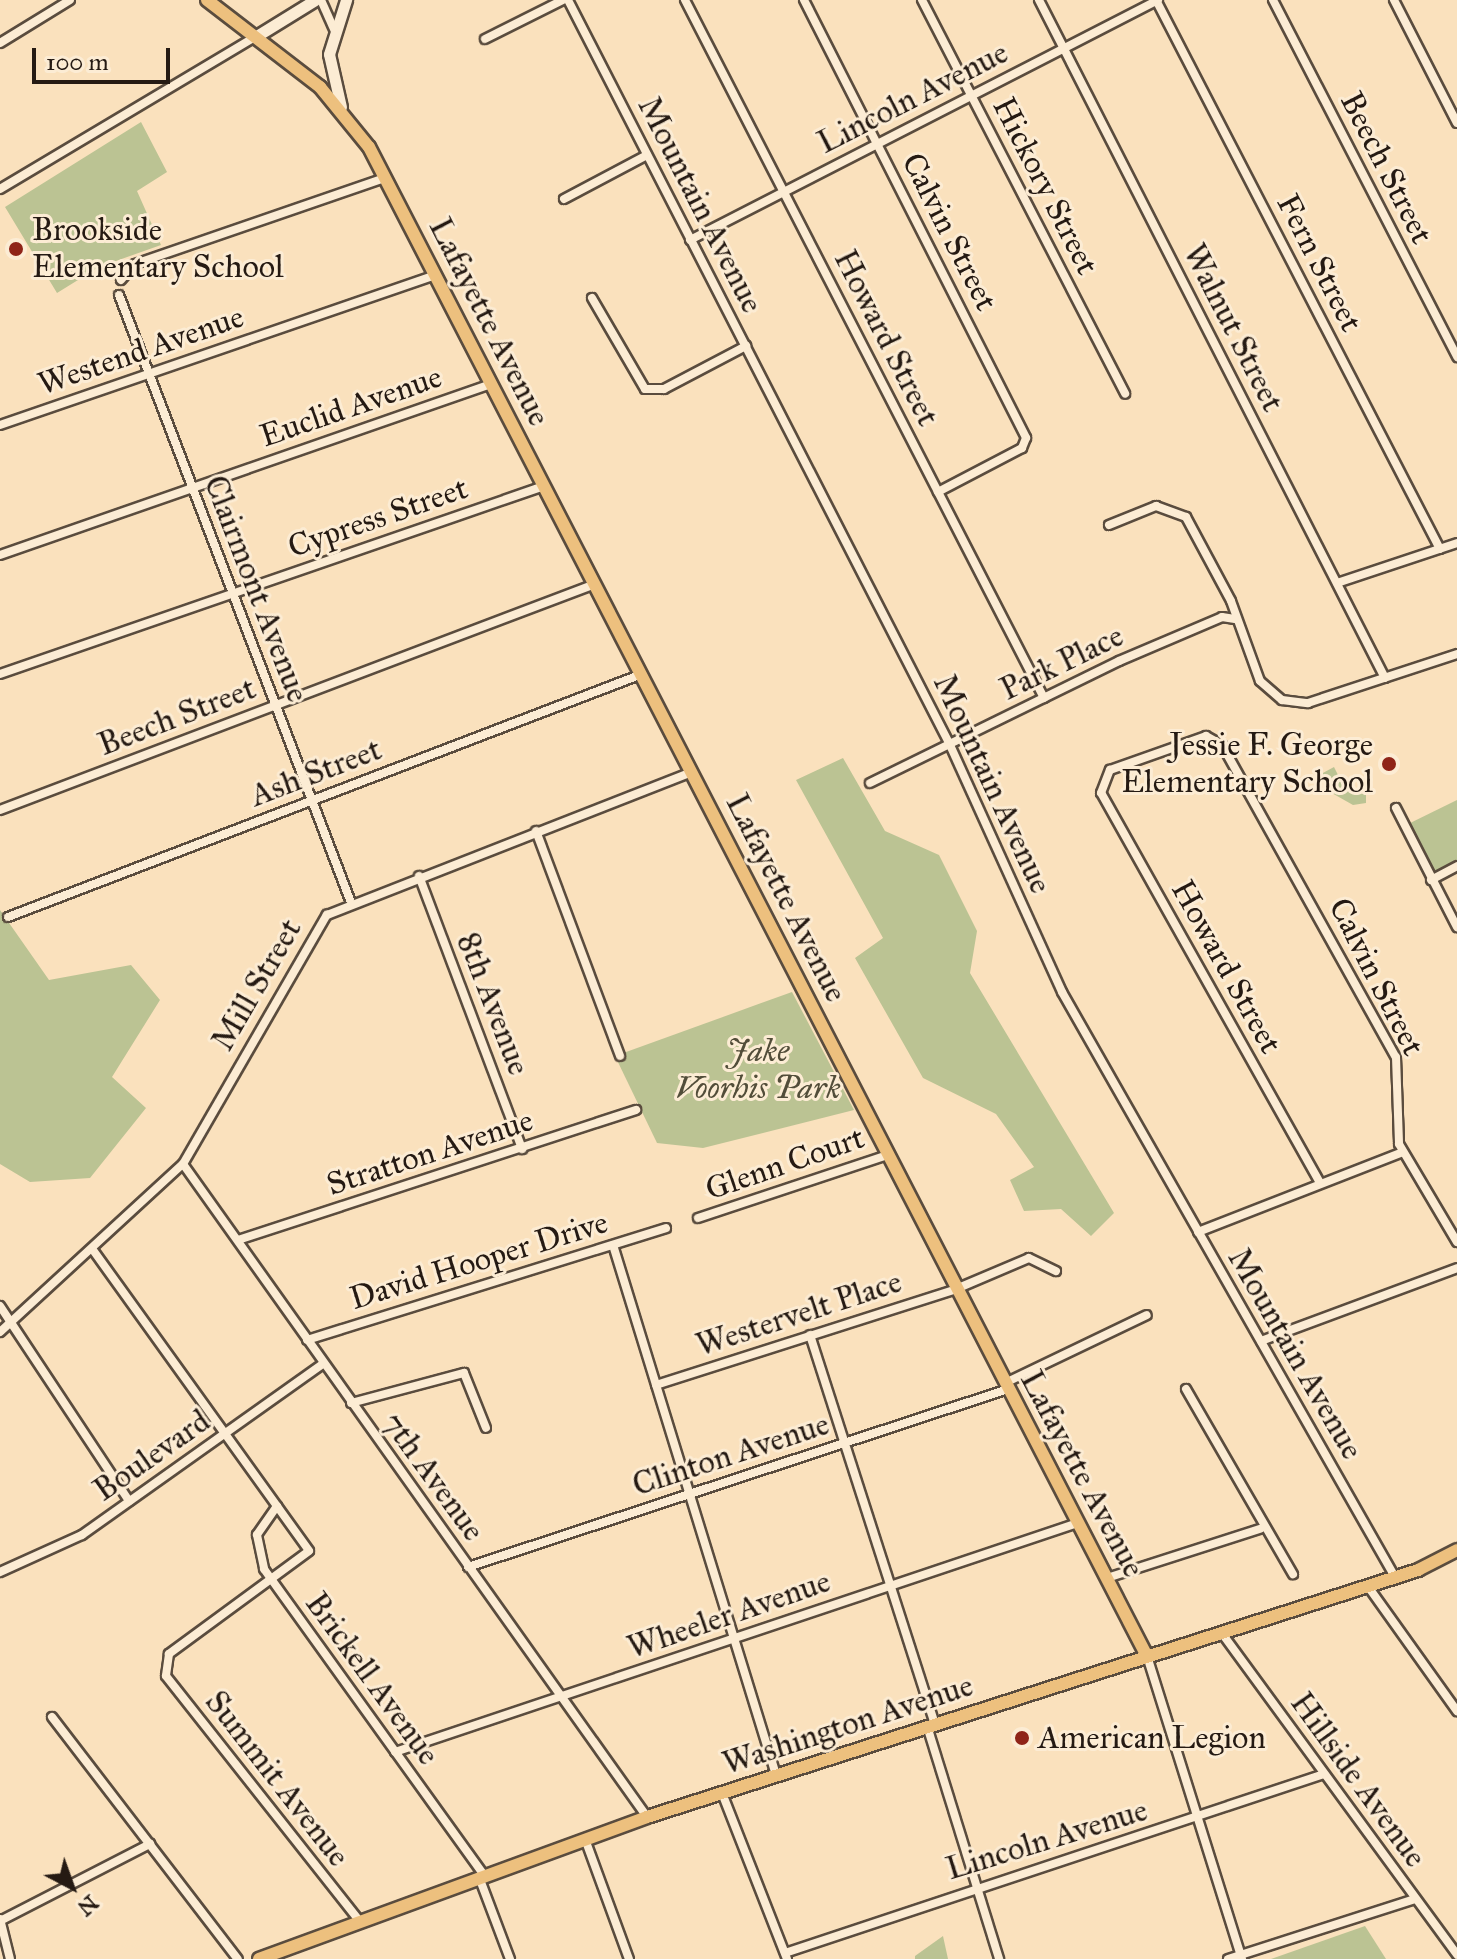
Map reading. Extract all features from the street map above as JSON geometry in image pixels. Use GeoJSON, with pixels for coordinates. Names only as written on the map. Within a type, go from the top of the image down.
{"type":"FeatureCollection","features":[{"type":"Feature","properties":{"kind":"main road","name":"Lafayette Avenue"},"geometry":{"type":"LineString","coordinates":[[207,0],[337,104],[385,178],[1147,1656]]}},
{"type":"Feature","properties":{"kind":"main road"},"geometry":{"type":"LineString","coordinates":[[255,37],[318,0]]}},
{"type":"Feature","properties":{"kind":"main road"},"geometry":{"type":"LineString","coordinates":[[337,104],[328,67],[334,29],[346,0]]}},
{"type":"Feature","properties":{"kind":"main road","name":"Washington Avenue"},"geometry":{"type":"LineString","coordinates":[[259,1959],[647,1817],[1395,1577],[1457,1550]]}},
{"type":"Feature","properties":{"kind":"street"},"geometry":{"type":"LineString","coordinates":[[0,43],[70,0]]}},
{"type":"Feature","properties":{"kind":"street"},"geometry":{"type":"LineString","coordinates":[[318,0],[334,29]]}},
{"type":"Feature","properties":{"kind":"street"},"geometry":{"type":"LineString","coordinates":[[485,39],[565,0]]}},
{"type":"Feature","properties":{"kind":"street","name":"Mountain Avenue"},"geometry":{"type":"LineString","coordinates":[[565,0],[950,745],[1047,962],[1395,1577]]}},
{"type":"Feature","properties":{"kind":"street","name":"Howard Street"},"geometry":{"type":"LineString","coordinates":[[685,0],[1044,698]]}},
{"type":"Feature","properties":{"kind":"street","name":"Calvin Street"},"geometry":{"type":"LineString","coordinates":[[804,0],[1026,444],[938,492]]}},
{"type":"Feature","properties":{"kind":"street","name":"Hickory Street"},"geometry":{"type":"LineString","coordinates":[[922,0],[1125,394]]}},
{"type":"Feature","properties":{"kind":"street","name":"Walnut Street"},"geometry":{"type":"LineString","coordinates":[[1039,0],[1385,678]]}},
{"type":"Feature","properties":{"kind":"street","name":"Lincoln Avenue"},"geometry":{"type":"LineString","coordinates":[[690,240],[1157,0]]}},
{"type":"Feature","properties":{"kind":"street","name":"Fern Street"},"geometry":{"type":"LineString","coordinates":[[1157,0],[1440,549]]}},
{"type":"Feature","properties":{"kind":"street","name":"Beech Street"},"geometry":{"type":"LineString","coordinates":[[1273,0],[1457,357]]}},
{"type":"Feature","properties":{"kind":"street"},"geometry":{"type":"LineString","coordinates":[[1394,0],[1457,123]]}},
{"type":"Feature","properties":{"kind":"street"},"geometry":{"type":"LineString","coordinates":[[0,189],[255,37]]}},
{"type":"Feature","properties":{"kind":"street"},"geometry":{"type":"LineString","coordinates":[[564,199],[647,155]]}},
{"type":"Feature","properties":{"kind":"street"},"geometry":{"type":"LineString","coordinates":[[121,280],[135,264],[385,178]]}},
{"type":"Feature","properties":{"kind":"street","name":"Westend Avenue"},"geometry":{"type":"LineString","coordinates":[[0,425],[435,275]]}},
{"type":"Feature","properties":{"kind":"street","name":"Clairmont Avenue"},"geometry":{"type":"LineString","coordinates":[[119,295],[350,900]]}},
{"type":"Feature","properties":{"kind":"street"},"geometry":{"type":"LineString","coordinates":[[592,298],[645,389],[664,389],[746,346]]}},
{"type":"Feature","properties":{"kind":"street","name":"Euclid Avenue"},"geometry":{"type":"LineString","coordinates":[[0,555],[491,384]]}},
{"type":"Feature","properties":{"kind":"street","name":"Cypress Street"},"geometry":{"type":"LineString","coordinates":[[0,674],[544,486]]}},
{"type":"Feature","properties":{"kind":"street"},"geometry":{"type":"LineString","coordinates":[[1109,525],[1156,506],[1180,511],[1235,619],[1262,684],[1282,700],[1302,703],[1457,654]]}},
{"type":"Feature","properties":{"kind":"street"},"geometry":{"type":"LineString","coordinates":[[1337,583],[1457,543]]}},
{"type":"Feature","properties":{"kind":"street","name":"Beech Street"},"geometry":{"type":"LineString","coordinates":[[0,810],[595,584]]}},
{"type":"Feature","properties":{"kind":"street","name":"Park Place"},"geometry":{"type":"LineString","coordinates":[[870,783],[1044,698],[1222,617],[1235,619]]}},
{"type":"Feature","properties":{"kind":"street","name":"Ash Street"},"geometry":{"type":"LineString","coordinates":[[8,917],[642,674]]}},
{"type":"Feature","properties":{"kind":"street","name":"Howard Street"},"geometry":{"type":"LineString","coordinates":[[1219,742],[1206,736],[1105,774],[1101,793],[1319,1181]]}},
{"type":"Feature","properties":{"kind":"street","name":"Calvin Street"},"geometry":{"type":"LineString","coordinates":[[1219,742],[1396,1057],[1403,1152],[1457,1242]]}},
{"type":"Feature","properties":{"kind":"street","name":"Mill Street"},"geometry":{"type":"LineString","coordinates":[[4,1329],[183,1164],[320,922],[350,900],[692,772]]}},
{"type":"Feature","properties":{"kind":"street"},"geometry":{"type":"LineString","coordinates":[[1396,808],[1457,927]]}},
{"type":"Feature","properties":{"kind":"street"},"geometry":{"type":"LineString","coordinates":[[536,831],[620,1056]]}},
{"type":"Feature","properties":{"kind":"street"},"geometry":{"type":"LineString","coordinates":[[1431,880],[1457,866]]}},
{"type":"Feature","properties":{"kind":"street","name":"8th Avenue"},"geometry":{"type":"LineString","coordinates":[[419,876],[522,1149]]}},
{"type":"Feature","properties":{"kind":"street","name":"Stratton Avenue"},"geometry":{"type":"LineString","coordinates":[[238,1240],[636,1110]]}},
{"type":"Feature","properties":{"kind":"street"},"geometry":{"type":"LineString","coordinates":[[1198,1232],[1319,1181],[1403,1152]]}},
{"type":"Feature","properties":{"kind":"street","name":"Glenn Court"},"geometry":{"type":"LineString","coordinates":[[698,1218],[887,1155]]}},
{"type":"Feature","properties":{"kind":"street","name":"7th Avenue"},"geometry":{"type":"LineString","coordinates":[[183,1164],[647,1817]]}},
{"type":"Feature","properties":{"kind":"street","name":"David Hooper Drive"},"geometry":{"type":"LineString","coordinates":[[307,1340],[666,1228]]}},
{"type":"Feature","properties":{"kind":"street"},"geometry":{"type":"LineString","coordinates":[[613,1245],[776,1775]]}},
{"type":"Feature","properties":{"kind":"street"},"geometry":{"type":"LineString","coordinates":[[93,1250],[309,1551],[270,1579]]}},
{"type":"Feature","properties":{"kind":"street","name":"Westervelt Place"},"geometry":{"type":"LineString","coordinates":[[656,1385],[956,1289],[1029,1258],[1056,1271]]}},
{"type":"Feature","properties":{"kind":"street"},"geometry":{"type":"LineString","coordinates":[[1261,1341],[1457,1268]]}},
{"type":"Feature","properties":{"kind":"street"},"geometry":{"type":"LineString","coordinates":[[0,1306],[4,1329],[129,1501]]}},
{"type":"Feature","properties":{"kind":"street","name":"Clinton Avenue"},"geometry":{"type":"LineString","coordinates":[[468,1567],[845,1443],[1007,1386],[1147,1315]]}},
{"type":"Feature","properties":{"kind":"street"},"geometry":{"type":"LineString","coordinates":[[810,1335],[891,1586],[999,1959]]}},
{"type":"Feature","properties":{"kind":"street","name":"Boulevard"},"geometry":{"type":"LineString","coordinates":[[0,1572],[82,1535],[323,1364]]}},
{"type":"Feature","properties":{"kind":"street"},"geometry":{"type":"LineString","coordinates":[[351,1403],[464,1373],[486,1428]]}},
{"type":"Feature","properties":{"kind":"street"},"geometry":{"type":"LineString","coordinates":[[1186,1389],[1260,1529],[1293,1574]]}},
{"type":"Feature","properties":{"kind":"street","name":"Brickell Avenue"},"geometry":{"type":"LineString","coordinates":[[277,1506],[257,1535],[270,1579],[482,1876],[510,1959]]}},
{"type":"Feature","properties":{"kind":"street","name":"Wheeler Avenue"},"geometry":{"type":"LineString","coordinates":[[395,1752],[1078,1523]]}},
{"type":"Feature","properties":{"kind":"street"},"geometry":{"type":"LineString","coordinates":[[1107,1578],[1260,1529]]}},
{"type":"Feature","properties":{"kind":"street","name":"Summit Avenue"},"geometry":{"type":"LineString","coordinates":[[270,1579],[164,1664],[359,1920]]}},
{"type":"Feature","properties":{"kind":"street"},"geometry":{"type":"LineString","coordinates":[[1367,1585],[1457,1711]]}},
{"type":"Feature","properties":{"kind":"street","name":"Hillside Avenue"},"geometry":{"type":"LineString","coordinates":[[1221,1632],[1457,1955]]}},
{"type":"Feature","properties":{"kind":"street","name":"Lafayette Avenue"},"geometry":{"type":"LineString","coordinates":[[1147,1656],[1241,1957]]}},
{"type":"Feature","properties":{"kind":"street"},"geometry":{"type":"LineString","coordinates":[[52,1717],[238,1959]]}},
{"type":"Feature","properties":{"kind":"street","name":"Lincoln Avenue"},"geometry":{"type":"LineString","coordinates":[[786,1956],[976,1887],[1324,1774]]}},
{"type":"Feature","properties":{"kind":"street"},"geometry":{"type":"LineString","coordinates":[[722,1793],[786,1956]]}},
{"type":"Feature","properties":{"kind":"street"},"geometry":{"type":"LineString","coordinates":[[585,1839],[629,1959]]}},
{"type":"Feature","properties":{"kind":"street"},"geometry":{"type":"LineString","coordinates":[[10,1959],[0,1920],[150,1844]]}},
{"type":"Feature","properties":{"kind":"street"},"geometry":{"type":"LineString","coordinates":[[1228,1959],[1415,1899]]}},
{"type":"Feature","properties":{"kind":"green space"},"geometry":{"type":"Polygon","coordinates":[[[141,122],[167,172],[137,191],[161,245],[99,267],[57,293],[5,207],[141,122]]]}},
{"type":"Feature","properties":{"kind":"green space"},"geometry":{"type":"Polygon","coordinates":[[[843,758],[885,831],[939,855],[977,931],[970,973],[1114,1213],[1091,1236],[1061,1209],[1024,1211],[1010,1180],[1034,1167],[996,1114],[923,1078],[855,958],[883,938],[796,780],[843,758]]]}},
{"type":"Feature","properties":{"kind":"green space"},"geometry":{"type":"Polygon","coordinates":[[[1334,767],[1344,787],[1366,795],[1366,803],[1353,805],[1330,792],[1321,774],[1334,767]]]}},
{"type":"Feature","properties":{"kind":"green space"},"geometry":{"type":"Polygon","coordinates":[[[1457,800],[1457,864],[1433,877],[1402,827],[1457,800]]]}},
{"type":"Feature","properties":{"kind":"green space"},"geometry":{"type":"Polygon","coordinates":[[[0,910],[49,980],[131,965],[160,1000],[112,1077],[146,1108],[90,1178],[30,1182],[0,1164],[0,910]]]}},
{"type":"Feature","properties":{"kind":"green space","name":"Jake Voorhis Park"},"geometry":{"type":"Polygon","coordinates":[[[792,992],[854,1110],[703,1148],[657,1143],[615,1056],[792,992]]]}},
{"type":"Feature","properties":{"kind":"green space"},"geometry":{"type":"Polygon","coordinates":[[[1365,1926],[1386,1959],[1271,1959],[1365,1926]]]}},
{"type":"Feature","properties":{"kind":"green space"},"geometry":{"type":"Polygon","coordinates":[[[943,1936],[948,1959],[915,1959],[915,1956],[943,1936]]]}},
{"type":"Feature","properties":{"kind":"place","name":"Brookside Elementary School"},"geometry":{"type":"Point","coordinates":[16,249]}},
{"type":"Feature","properties":{"kind":"place","name":"Jessie F. George Elementary School"},"geometry":{"type":"Point","coordinates":[1389,764]}},
{"type":"Feature","properties":{"kind":"place","name":"American Legion"},"geometry":{"type":"Point","coordinates":[1022,1738]}}]}
